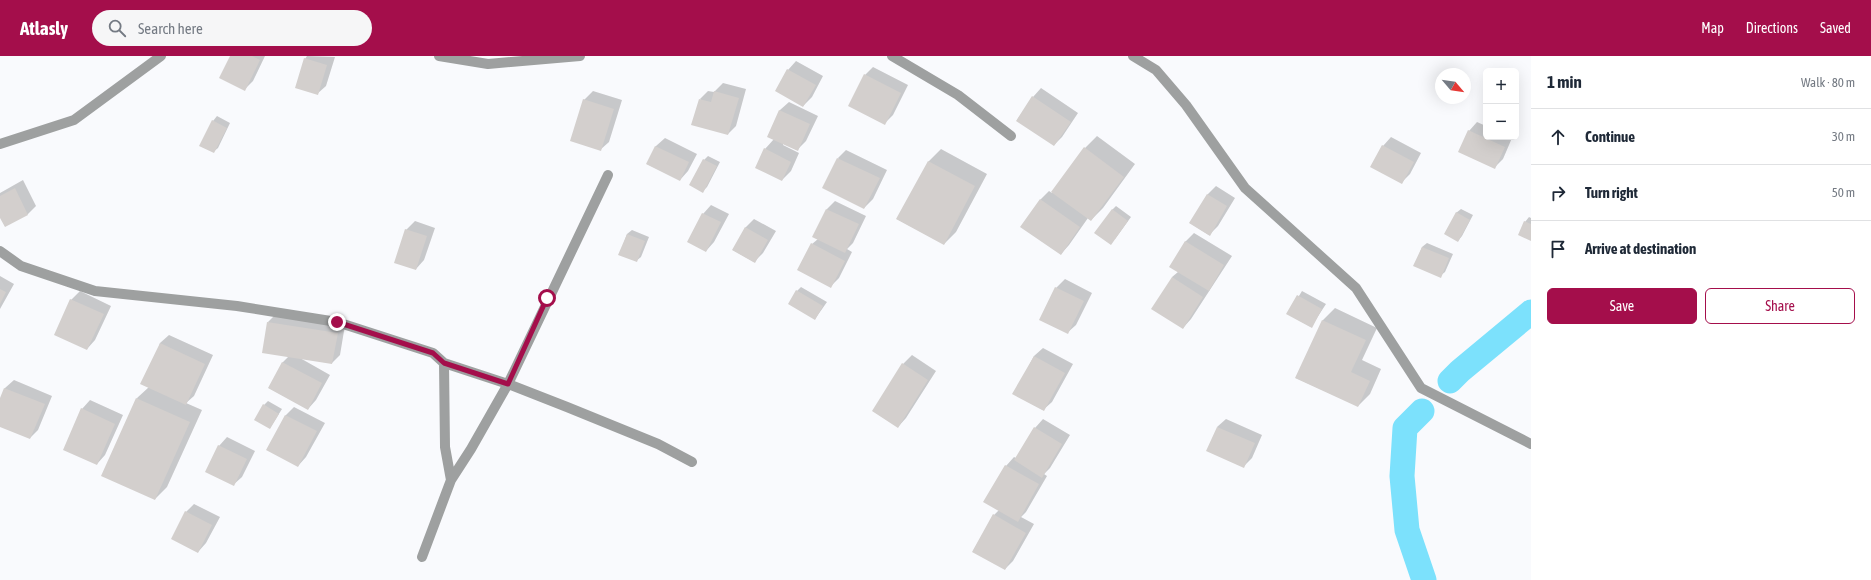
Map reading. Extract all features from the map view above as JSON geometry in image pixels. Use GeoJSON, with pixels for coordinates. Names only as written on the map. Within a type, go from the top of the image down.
{"type":"FeatureCollection","features":[{"type":"Feature","properties":{"kind":"street"},"geometry":{"type":"LineString","coordinates":[[0,144],[74,120],[161,56]]}},
{"type":"Feature","properties":{"kind":"street"},"geometry":{"type":"LineString","coordinates":[[439,56],[488,64],[580,56]]}},
{"type":"Feature","properties":{"kind":"street"},"geometry":{"type":"LineString","coordinates":[[892,56],[958,95],[1011,136]]}},
{"type":"Feature","properties":{"kind":"street"},"geometry":{"type":"LineString","coordinates":[[1133,56],[1156,70],[1186,105],[1245,188],[1356,288],[1421,388],[1531,444]]}},
{"type":"Feature","properties":{"kind":"street"},"geometry":{"type":"LineString","coordinates":[[422,557],[451,480],[475,443],[508,384],[608,175]]}},
{"type":"Feature","properties":{"kind":"street"},"geometry":{"type":"LineString","coordinates":[[0,251],[21,266],[95,291],[237,306],[337,322],[433,353],[444,363],[508,384],[658,444],[692,462]]}},
{"type":"Feature","properties":{"kind":"street"},"geometry":{"type":"LineString","coordinates":[[444,363],[446,447],[451,480]]}},
{"type":"Feature","properties":{"kind":"building"},"geometry":{"type":"Polygon","coordinates":[[[230,56],[252,56],[260,60],[245,91],[219,78],[230,56]]]}},
{"type":"Feature","properties":{"kind":"building"},"geometry":{"type":"Polygon","coordinates":[[[304,58],[327,65],[318,95],[295,88],[304,58]]]}},
{"type":"Feature","properties":{"kind":"building"},"geometry":{"type":"Polygon","coordinates":[[[787,69],[816,85],[803,107],[775,91],[787,69]]]}},
{"type":"Feature","properties":{"kind":"building"},"geometry":{"type":"Polygon","coordinates":[[[864,74],[901,93],[885,125],[848,106],[864,74]]]}},
{"type":"Feature","properties":{"kind":"building"},"geometry":{"type":"Polygon","coordinates":[[[714,91],[739,98],[728,135],[691,125],[699,99],[711,102],[714,91]]]}},
{"type":"Feature","properties":{"kind":"building"},"geometry":{"type":"Polygon","coordinates":[[[1032,96],[1071,122],[1054,146],[1016,121],[1032,96]]]}},
{"type":"Feature","properties":{"kind":"building"},"geometry":{"type":"Polygon","coordinates":[[[583,99],[614,109],[601,151],[570,141],[583,99]]]}},
{"type":"Feature","properties":{"kind":"building"},"geometry":{"type":"Polygon","coordinates":[[[779,110],[810,124],[798,151],[767,137],[779,110]]]}},
{"type":"Feature","properties":{"kind":"building"},"geometry":{"type":"Polygon","coordinates":[[[212,120],[227,128],[214,153],[199,146],[212,120]]]}},
{"type":"Feature","properties":{"kind":"building"},"geometry":{"type":"Polygon","coordinates":[[[1468,130],[1483,137],[1483,140],[1490,140],[1505,147],[1495,169],[1458,152],[1468,130]]]}},
{"type":"Feature","properties":{"kind":"building"},"geometry":{"type":"Polygon","coordinates":[[[1382,145],[1414,162],[1402,184],[1370,167],[1382,145]]]}},
{"type":"Feature","properties":{"kind":"building"},"geometry":{"type":"Polygon","coordinates":[[[655,146],[689,162],[680,181],[646,164],[655,146]]]}},
{"type":"Feature","properties":{"kind":"building"},"geometry":{"type":"Polygon","coordinates":[[[1084,147],[1124,177],[1091,221],[1051,192],[1084,147]]]}},
{"type":"Feature","properties":{"kind":"building"},"geometry":{"type":"Polygon","coordinates":[[[764,148],[791,162],[782,181],[755,168],[764,148]]]}},
{"type":"Feature","properties":{"kind":"building"},"geometry":{"type":"Polygon","coordinates":[[[837,158],[880,178],[864,209],[822,188],[837,158]]]}},
{"type":"Feature","properties":{"kind":"building"},"geometry":{"type":"Polygon","coordinates":[[[703,159],[717,166],[703,193],[689,185],[703,159]]]}},
{"type":"Feature","properties":{"kind":"building"},"geometry":{"type":"Polygon","coordinates":[[[928,161],[975,186],[944,245],[896,219],[928,161]]]}},
{"type":"Feature","properties":{"kind":"building"},"geometry":{"type":"Polygon","coordinates":[[[15,188],[28,215],[5,227],[0,218],[0,196],[15,188]]]}},
{"type":"Feature","properties":{"kind":"building"},"geometry":{"type":"Polygon","coordinates":[[[1207,194],[1227,206],[1210,236],[1189,223],[1207,194]]]}},
{"type":"Feature","properties":{"kind":"building"},"geometry":{"type":"Polygon","coordinates":[[[1040,199],[1080,227],[1061,255],[1020,227],[1040,199]]]}},
{"type":"Feature","properties":{"kind":"building"},"geometry":{"type":"Polygon","coordinates":[[[826,209],[859,224],[845,253],[812,237],[826,209]]]}},
{"type":"Feature","properties":{"kind":"building"},"geometry":{"type":"Polygon","coordinates":[[[1112,209],[1128,221],[1111,245],[1094,233],[1112,209]]]}},
{"type":"Feature","properties":{"kind":"building"},"geometry":{"type":"Polygon","coordinates":[[[1456,212],[1470,220],[1458,242],[1444,234],[1456,212]]]}},
{"type":"Feature","properties":{"kind":"building"},"geometry":{"type":"Polygon","coordinates":[[[702,213],[721,222],[706,252],[687,242],[702,213]]]}},
{"type":"Feature","properties":{"kind":"building"},"geometry":{"type":"Polygon","coordinates":[[[1524,221],[1531,224],[1531,241],[1518,235],[1524,221]]]}},
{"type":"Feature","properties":{"kind":"building"},"geometry":{"type":"Polygon","coordinates":[[[745,227],[768,240],[755,263],[732,250],[745,227]]]}},
{"type":"Feature","properties":{"kind":"building"},"geometry":{"type":"Polygon","coordinates":[[[405,229],[427,236],[416,270],[394,263],[405,229]]]}},
{"type":"Feature","properties":{"kind":"building"},"geometry":{"type":"Polygon","coordinates":[[[627,234],[645,241],[637,262],[618,255],[627,234]]]}},
{"type":"Feature","properties":{"kind":"building"},"geometry":{"type":"Polygon","coordinates":[[[1185,241],[1224,265],[1209,291],[1169,267],[1185,241]]]}},
{"type":"Feature","properties":{"kind":"building"},"geometry":{"type":"Polygon","coordinates":[[[811,243],[845,261],[831,288],[797,270],[811,243]]]}},
{"type":"Feature","properties":{"kind":"building"},"geometry":{"type":"Polygon","coordinates":[[[1422,247],[1449,258],[1441,278],[1413,266],[1422,247]]]}},
{"type":"Feature","properties":{"kind":"building"},"geometry":{"type":"Polygon","coordinates":[[[1172,277],[1203,297],[1183,329],[1151,309],[1172,277]]]}},
{"type":"Feature","properties":{"kind":"building"},"geometry":{"type":"Polygon","coordinates":[[[1055,287],[1084,301],[1068,334],[1039,320],[1055,287]]]}},
{"type":"Feature","properties":{"kind":"building"},"geometry":{"type":"Polygon","coordinates":[[[0,289],[6,292],[0,304],[0,289]]]}},
{"type":"Feature","properties":{"kind":"building"},"geometry":{"type":"Polygon","coordinates":[[[796,290],[823,306],[815,320],[788,304],[796,290]]]}},
{"type":"Feature","properties":{"kind":"building"},"geometry":{"type":"Polygon","coordinates":[[[1297,295],[1322,309],[1312,328],[1286,314],[1297,295]]]}},
{"type":"Feature","properties":{"kind":"building"},"geometry":{"type":"Polygon","coordinates":[[[70,299],[104,314],[87,350],[54,335],[70,299]]]}},
{"type":"Feature","properties":{"kind":"building"},"geometry":{"type":"Polygon","coordinates":[[[1322,320],[1366,340],[1351,372],[1370,381],[1358,407],[1295,378],[1322,320]]]}},
{"type":"Feature","properties":{"kind":"building"},"geometry":{"type":"Polygon","coordinates":[[[267,322],[338,333],[332,364],[262,353],[267,322]]]}},
{"type":"Feature","properties":{"kind":"building"},"geometry":{"type":"Polygon","coordinates":[[[160,343],[205,364],[186,405],[140,384],[160,343]]]}},
{"type":"Feature","properties":{"kind":"building"},"geometry":{"type":"Polygon","coordinates":[[[1034,356],[1065,373],[1044,411],[1012,394],[1034,356]]]}},
{"type":"Feature","properties":{"kind":"building"},"geometry":{"type":"Polygon","coordinates":[[[282,362],[322,383],[308,410],[268,388],[282,362]]]}},
{"type":"Feature","properties":{"kind":"building"},"geometry":{"type":"Polygon","coordinates":[[[902,363],[928,380],[898,428],[872,411],[902,363]]]}},
{"type":"Feature","properties":{"kind":"building"},"geometry":{"type":"Polygon","coordinates":[[[4,388],[45,404],[30,439],[0,427],[0,398],[4,388]]]}},
{"type":"Feature","properties":{"kind":"building"},"geometry":{"type":"Polygon","coordinates":[[[136,398],[190,422],[155,500],[101,476],[136,398]]]}},
{"type":"Feature","properties":{"kind":"building"},"geometry":{"type":"Polygon","coordinates":[[[263,404],[279,414],[270,429],[254,420],[263,404]]]}},
{"type":"Feature","properties":{"kind":"building"},"geometry":{"type":"Polygon","coordinates":[[[81,408],[115,424],[97,465],[63,450],[81,408]]]}},
{"type":"Feature","properties":{"kind":"building"},"geometry":{"type":"Polygon","coordinates":[[[285,415],[317,431],[298,467],[266,450],[285,415]]]}},
{"type":"Feature","properties":{"kind":"building"},"geometry":{"type":"Polygon","coordinates":[[[1034,427],[1062,444],[1042,478],[1014,460],[1034,427]]]}},
{"type":"Feature","properties":{"kind":"building"},"geometry":{"type":"Polygon","coordinates":[[[1217,427],[1255,443],[1244,468],[1206,451],[1217,427]]]}},
{"type":"Feature","properties":{"kind":"building"},"geometry":{"type":"Polygon","coordinates":[[[218,445],[247,459],[234,486],[205,472],[218,445]]]}},
{"type":"Feature","properties":{"kind":"building"},"geometry":{"type":"Polygon","coordinates":[[[1005,465],[1039,484],[1018,522],[983,502],[1005,465]]]}},
{"type":"Feature","properties":{"kind":"building"},"geometry":{"type":"Polygon","coordinates":[[[185,511],[212,525],[198,553],[171,539],[185,511]]]}},
{"type":"Feature","properties":{"kind":"building"},"geometry":{"type":"Polygon","coordinates":[[[993,514],[1026,533],[1005,570],[972,552],[993,514]]]}},
{"type":"Feature","properties":{"kind":"waterway"},"geometry":{"type":"LineString","coordinates":[[1450,381],[1531,312]]}},
{"type":"Feature","properties":{"kind":"waterway"},"geometry":{"type":"LineString","coordinates":[[1422,411],[1405,428],[1402,476],[1407,530],[1424,580]]}},
{"type":"Feature","properties":{"kind":"route"},"geometry":{"type":"LineString","coordinates":[[337,322],[433,353],[444,363],[508,384],[547,298]]}}]}
